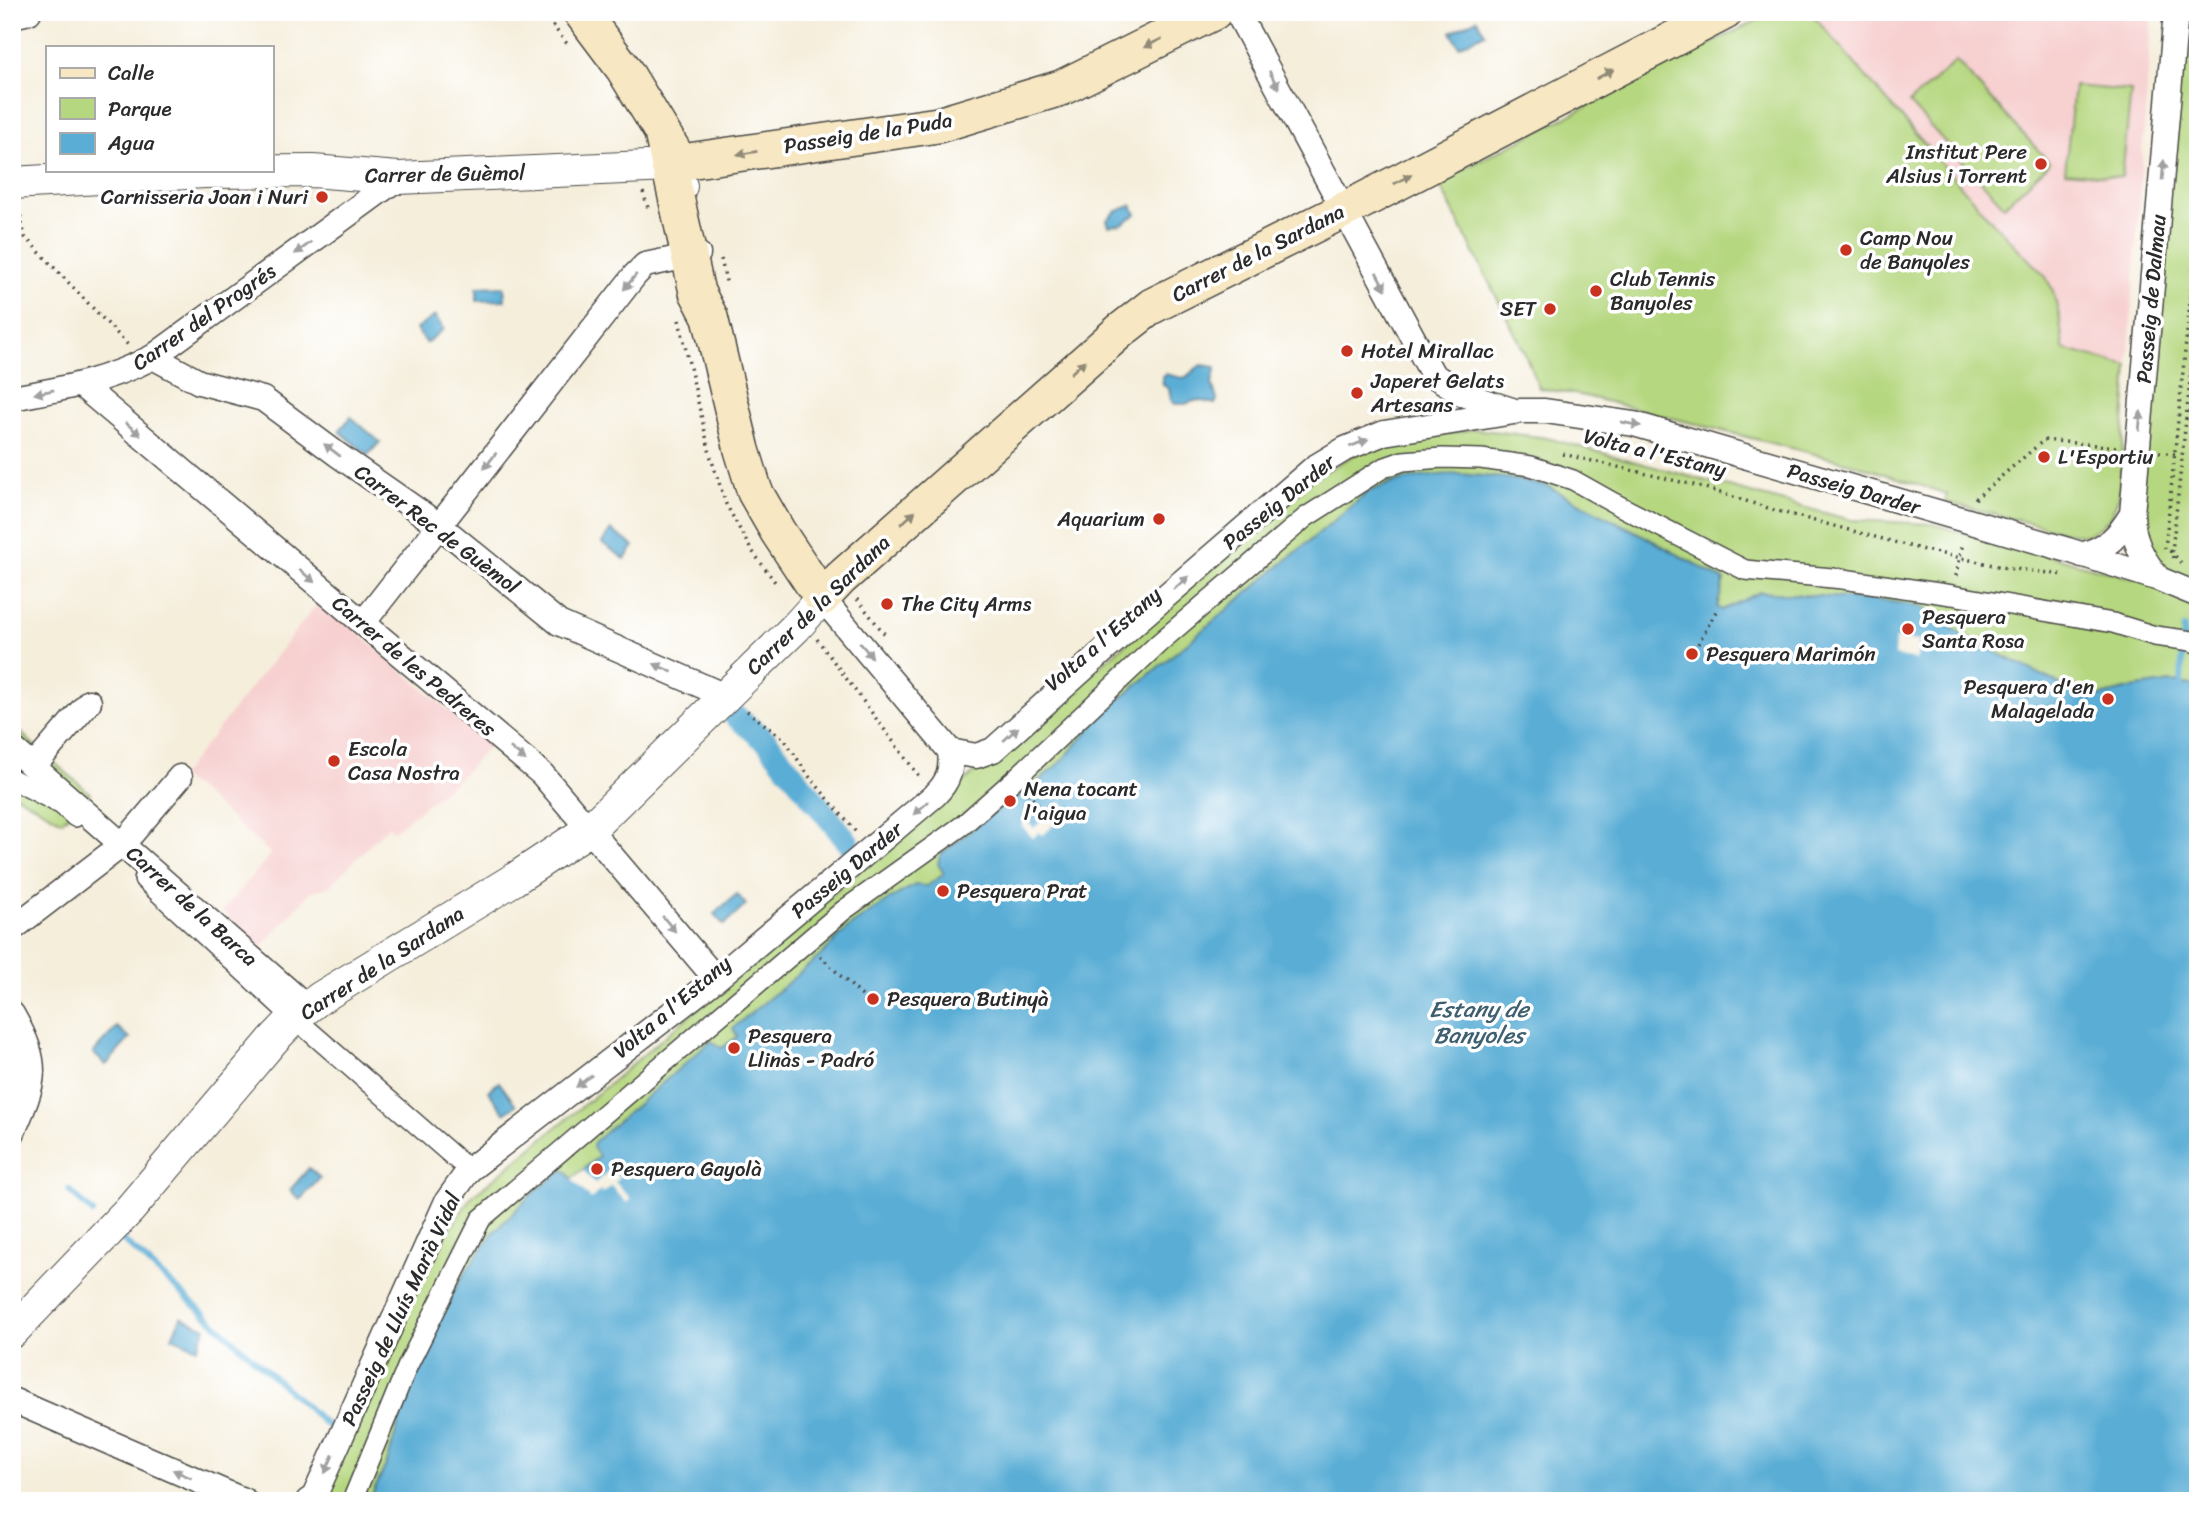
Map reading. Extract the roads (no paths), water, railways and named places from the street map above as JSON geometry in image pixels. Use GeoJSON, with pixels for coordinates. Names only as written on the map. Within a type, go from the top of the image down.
{"type":"FeatureCollection","features":[{"type":"Feature","properties":{"kind":"main road"},"geometry":{"type":"LineString","coordinates":[[581,12],[624,68],[649,107],[671,154],[713,278],[742,450],[755,492],[778,531],[831,588]]}},
{"type":"Feature","properties":{"kind":"main road","name":"Carrer de la Sardana"},"geometry":{"type":"LineString","coordinates":[[831,588],[1119,331],[1152,306],[1725,12]]}},
{"type":"Feature","properties":{"kind":"main road","name":"Passeig de la Puda"},"geometry":{"type":"LineString","coordinates":[[671,154],[938,125],[1061,88],[1231,15]]}},
{"type":"Feature","properties":{"kind":"main road"},"geometry":{"type":"LineString","coordinates":[[671,154],[702,253],[698,292],[717,302]]}},
{"type":"Feature","properties":{"kind":"street"},"geometry":{"type":"LineString","coordinates":[[12,16],[29,12]]}},
{"type":"Feature","properties":{"kind":"street","name":"Passeig de Dalmau"},"geometry":{"type":"LineString","coordinates":[[2159,579],[2145,561],[2133,533],[2132,514],[2176,12]]}},
{"type":"Feature","properties":{"kind":"street"},"geometry":{"type":"LineString","coordinates":[[1231,15],[1343,210],[1433,375],[1465,395],[1520,411]]}},
{"type":"Feature","properties":{"kind":"street","name":"Carrer de Guèmol"},"geometry":{"type":"LineString","coordinates":[[15,183],[205,172],[332,173],[398,178],[671,154]]}},
{"type":"Feature","properties":{"kind":"street"},"geometry":{"type":"LineString","coordinates":[[332,173],[346,191],[348,203],[344,218]]}},
{"type":"Feature","properties":{"kind":"street","name":"Carrer del Progrés"},"geometry":{"type":"LineString","coordinates":[[12,398],[81,385],[125,371],[153,357],[398,178]]}},
{"type":"Feature","properties":{"kind":"street"},"geometry":{"type":"LineString","coordinates":[[363,623],[645,264],[702,253]]}},
{"type":"Feature","properties":{"kind":"street","name":"Carrer Rec de Guèmol"},"geometry":{"type":"LineString","coordinates":[[153,357],[199,382],[264,399],[338,455],[440,526],[559,622],[725,696]]}},
{"type":"Feature","properties":{"kind":"street","name":"Carrer de les Pedreres"},"geometry":{"type":"LineString","coordinates":[[81,385],[542,774],[716,979]]}},
{"type":"Feature","properties":{"kind":"street","name":"Passeig Darder"},"geometry":{"type":"LineString","coordinates":[[716,979],[945,786],[950,773],[950,751],[976,756],[993,750],[1315,467],[1345,449],[1384,433],[1520,411],[1545,411],[1634,424],[2081,555],[2159,579],[2198,595]]}},
{"type":"Feature","properties":{"kind":"street","name":"Passeig Darder"},"geometry":{"type":"LineString","coordinates":[[1022,784],[1159,643],[1306,517],[1383,468],[1403,461],[1482,459],[1531,466],[1573,480],[1745,570],[1843,579],[1952,595],[2113,623],[2161,637],[2195,642]]}},
{"type":"Feature","properties":{"kind":"street"},"geometry":{"type":"LineString","coordinates":[[2081,555],[2102,548],[2118,536],[2132,514]]}},
{"type":"Feature","properties":{"kind":"street"},"geometry":{"type":"LineString","coordinates":[[831,588],[950,751]]}},
{"type":"Feature","properties":{"kind":"street","name":"Carrer de la Sardana"},"geometry":{"type":"LineString","coordinates":[[12,1332],[130,1209],[273,1040],[301,1012],[590,829],[803,620],[831,588]]}},
{"type":"Feature","properties":{"kind":"street"},"geometry":{"type":"LineString","coordinates":[[34,766],[89,702]]}},
{"type":"Feature","properties":{"kind":"street","name":"Carrer de la Barca"},"geometry":{"type":"LineString","coordinates":[[12,748],[77,805],[118,847],[294,997],[301,1012],[469,1170]]}},
{"type":"Feature","properties":{"kind":"street"},"geometry":{"type":"LineString","coordinates":[[12,929],[118,847],[180,777]]}},
{"type":"Feature","properties":{"kind":"street"},"geometry":{"type":"LineString","coordinates":[[12,779],[62,805],[118,847]]}},
{"type":"Feature","properties":{"kind":"street","name":"Volta a l'Estany"},"geometry":{"type":"LineString","coordinates":[[352,1501],[408,1365],[481,1219],[844,910],[1022,784]]}},
{"type":"Feature","properties":{"kind":"street","name":"Passeig de Lluís Marià Vidal"},"geometry":{"type":"LineString","coordinates":[[308,1501],[314,1497],[447,1201],[469,1170],[716,979]]}},
{"type":"Feature","properties":{"kind":"street"},"geometry":{"type":"LineString","coordinates":[[12,1014],[32,1055],[32,1079],[26,1103],[12,1134]]}},
{"type":"Feature","properties":{"kind":"street"},"geometry":{"type":"LineString","coordinates":[[12,1400],[245,1501]]}},
{"type":"Feature","properties":{"kind":"water"},"geometry":{"type":"Polygon","coordinates":[[[1477,19],[1485,33],[1459,46],[1451,32],[1477,19]]]}},
{"type":"Feature","properties":{"kind":"water"},"geometry":{"type":"Polygon","coordinates":[[[1132,205],[1136,214],[1122,224],[1109,226],[1107,220],[1115,212],[1132,205]]]}},
{"type":"Feature","properties":{"kind":"water"},"geometry":{"type":"Polygon","coordinates":[[[504,286],[505,300],[477,301],[477,287],[504,286]]]}},
{"type":"Feature","properties":{"kind":"water"},"geometry":{"type":"Polygon","coordinates":[[[435,316],[444,329],[426,343],[416,329],[435,316]]]}},
{"type":"Feature","properties":{"kind":"water"},"geometry":{"type":"Polygon","coordinates":[[[1201,365],[1216,367],[1212,383],[1217,400],[1215,404],[1198,400],[1174,404],[1169,389],[1163,385],[1162,376],[1165,374],[1185,377],[1201,365]]]}},
{"type":"Feature","properties":{"kind":"water"},"geometry":{"type":"Polygon","coordinates":[[[351,417],[380,442],[368,455],[339,431],[351,417]]]}},
{"type":"Feature","properties":{"kind":"water","name":"Estany de Banyoles"},"geometry":{"type":"Polygon","coordinates":[[[1459,474],[1506,478],[1547,486],[1644,536],[1724,580],[1717,607],[1722,610],[1760,592],[1920,606],[1962,635],[2089,699],[2172,682],[2198,686],[2198,1501],[369,1501],[387,1463],[427,1337],[462,1277],[493,1233],[530,1196],[561,1171],[566,1171],[572,1179],[599,1156],[593,1147],[594,1142],[711,1041],[722,1048],[737,1037],[733,1028],[820,956],[849,927],[893,897],[915,885],[927,886],[944,874],[938,864],[940,855],[1059,764],[1107,710],[1368,492],[1412,478],[1459,474]]]}},
{"type":"Feature","properties":{"kind":"water"},"geometry":{"type":"Polygon","coordinates":[[[611,530],[634,546],[625,559],[602,543],[611,530]]]}},
{"type":"Feature","properties":{"kind":"water"},"geometry":{"type":"Polygon","coordinates":[[[737,894],[746,905],[724,925],[714,914],[737,894]]]}},
{"type":"Feature","properties":{"kind":"water"},"geometry":{"type":"Polygon","coordinates":[[[117,1027],[130,1038],[106,1065],[93,1053],[117,1027]]]}},
{"type":"Feature","properties":{"kind":"water"},"geometry":{"type":"Polygon","coordinates":[[[499,1082],[516,1105],[504,1113],[488,1091],[499,1082]]]}},
{"type":"Feature","properties":{"kind":"water"},"geometry":{"type":"Polygon","coordinates":[[[309,1168],[320,1178],[300,1200],[290,1190],[309,1168]]]}},
{"type":"Feature","properties":{"kind":"water"},"geometry":{"type":"Polygon","coordinates":[[[181,1317],[206,1328],[197,1348],[172,1337],[181,1317]]]}},
{"type":"Feature","properties":{"kind":"waterway"},"geometry":{"type":"LineString","coordinates":[[2181,683],[2184,628]]}},
{"type":"Feature","properties":{"kind":"waterway"},"geometry":{"type":"LineString","coordinates":[[735,716],[767,742],[848,842]]}},
{"type":"Feature","properties":{"kind":"waterway"},"geometry":{"type":"LineString","coordinates":[[69,1190],[93,1213]]}},
{"type":"Feature","properties":{"kind":"waterway"},"geometry":{"type":"LineString","coordinates":[[123,1240],[330,1428]]}},
{"type":"Feature","properties":{"kind":"place","name":"Institut Pere Alsius i Torrent"},"geometry":{"type":"Point","coordinates":[2041,164]}},
{"type":"Feature","properties":{"kind":"place","name":"Carnisseria Joan i Nuri"},"geometry":{"type":"Point","coordinates":[322,197]}},
{"type":"Feature","properties":{"kind":"place","name":"Camp Nou de Banyoles"},"geometry":{"type":"Point","coordinates":[1846,250]}},
{"type":"Feature","properties":{"kind":"place","name":"Club Tennis Banyoles"},"geometry":{"type":"Point","coordinates":[1596,291]}},
{"type":"Feature","properties":{"kind":"place","name":"SET"},"geometry":{"type":"Point","coordinates":[1550,309]}},
{"type":"Feature","properties":{"kind":"place","name":"Hotel Mirallac"},"geometry":{"type":"Point","coordinates":[1347,351]}},
{"type":"Feature","properties":{"kind":"place","name":"Japeret Gelats Artesans"},"geometry":{"type":"Point","coordinates":[1357,393]}},
{"type":"Feature","properties":{"kind":"place","name":"L'Esportiu"},"geometry":{"type":"Point","coordinates":[2044,457]}},
{"type":"Feature","properties":{"kind":"place","name":"Aquarium"},"geometry":{"type":"Point","coordinates":[1159,519]}},
{"type":"Feature","properties":{"kind":"place","name":"The City Arms"},"geometry":{"type":"Point","coordinates":[887,604]}},
{"type":"Feature","properties":{"kind":"place","name":"Pesquera Santa Rosa"},"geometry":{"type":"Point","coordinates":[1908,629]}},
{"type":"Feature","properties":{"kind":"place","name":"Pesquera Marimón"},"geometry":{"type":"Point","coordinates":[1692,654]}},
{"type":"Feature","properties":{"kind":"place","name":"Pesquera d'en Malagelada"},"geometry":{"type":"Point","coordinates":[2108,699]}},
{"type":"Feature","properties":{"kind":"place","name":"Escola Casa Nostra"},"geometry":{"type":"Point","coordinates":[334,761]}},
{"type":"Feature","properties":{"kind":"place","name":"Nena tocant l'aigua"},"geometry":{"type":"Point","coordinates":[1010,801]}},
{"type":"Feature","properties":{"kind":"place","name":"Pesquera Prat"},"geometry":{"type":"Point","coordinates":[943,891]}},
{"type":"Feature","properties":{"kind":"place","name":"Pesquera Butinyà"},"geometry":{"type":"Point","coordinates":[873,999]}},
{"type":"Feature","properties":{"kind":"place","name":"Pesquera Llinàs - Padró"},"geometry":{"type":"Point","coordinates":[734,1048]}},
{"type":"Feature","properties":{"kind":"place","name":"Pesquera Gayolà"},"geometry":{"type":"Point","coordinates":[597,1169]}}]}
